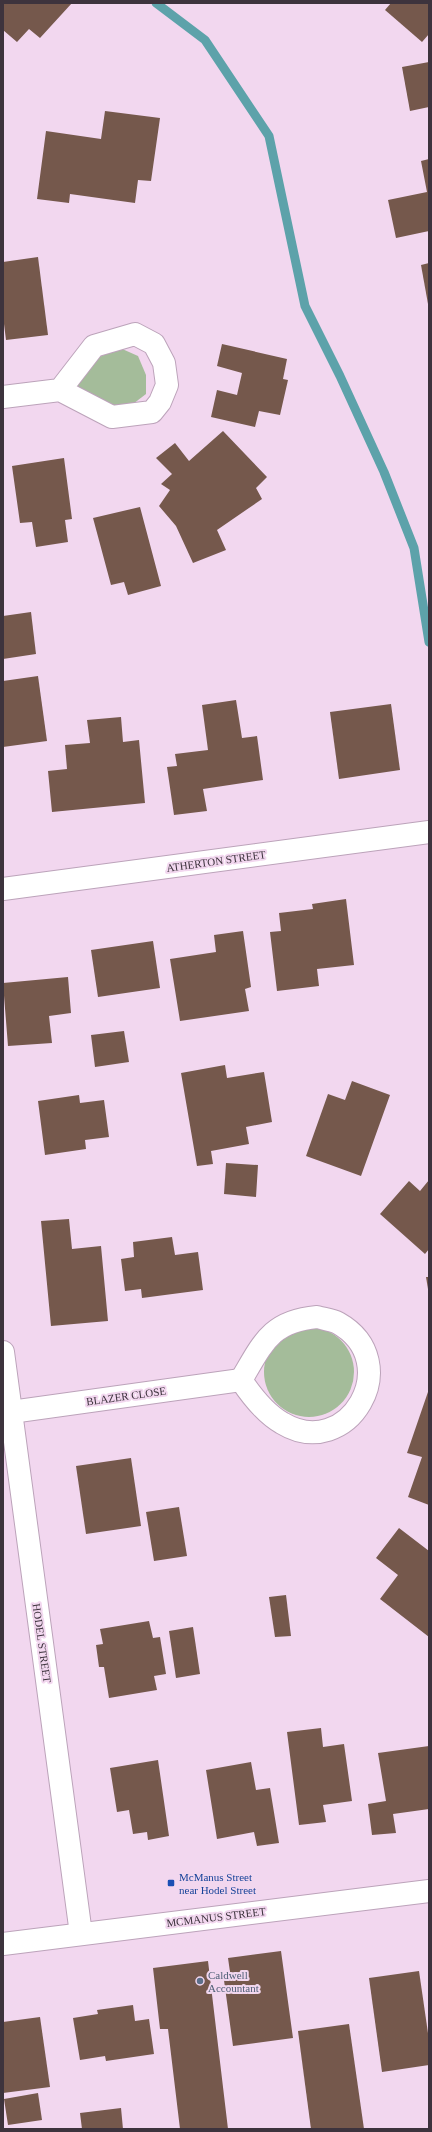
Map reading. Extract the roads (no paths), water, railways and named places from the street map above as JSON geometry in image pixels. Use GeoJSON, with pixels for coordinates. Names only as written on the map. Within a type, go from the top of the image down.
{"type":"FeatureCollection","features":[{"type":"Feature","properties":{"kind":"street"},"geometry":{"type":"LineString","coordinates":[[3,397],[60,390],[112,417],[152,412],[160,402],[167,385],[164,363],[154,344],[135,334],[94,346],[60,390]]}},
{"type":"Feature","properties":{"kind":"street","name":"ATHERTON STREET"},"geometry":{"type":"LineString","coordinates":[[3,889],[429,832]]}},
{"type":"Feature","properties":{"kind":"street"},"geometry":{"type":"LineString","coordinates":[[317,1317],[336,1322],[352,1333],[364,1349],[369,1368],[368,1386],[362,1403],[350,1418],[335,1427],[317,1432],[299,1430],[282,1423],[253,1398],[241,1380],[266,1340],[281,1326],[304,1318],[317,1317]]}},
{"type":"Feature","properties":{"kind":"street","name":"HODEL STREET"},"geometry":{"type":"LineString","coordinates":[[3,1352],[81,1934]]}},
{"type":"Feature","properties":{"kind":"street","name":"BLAZER CLOSE"},"geometry":{"type":"LineString","coordinates":[[11,1412],[241,1380]]}},
{"type":"Feature","properties":{"kind":"street","name":"MCMANUS STREET"},"geometry":{"type":"LineString","coordinates":[[3,1944],[429,1891]]}},
{"type":"Feature","properties":{"kind":"waterway"},"geometry":{"type":"LineString","coordinates":[[156,3],[205,40],[269,136],[305,306],[340,376],[384,472],[414,548],[429,642]]}},
{"type":"Feature","properties":{"kind":"place","name":"McManus Street near Hodel Street"},"geometry":{"type":"Point","coordinates":[171,1883]}},
{"type":"Feature","properties":{"kind":"place","name":"Caldwell Accountant"},"geometry":{"type":"Point","coordinates":[200,1981]}}]}
